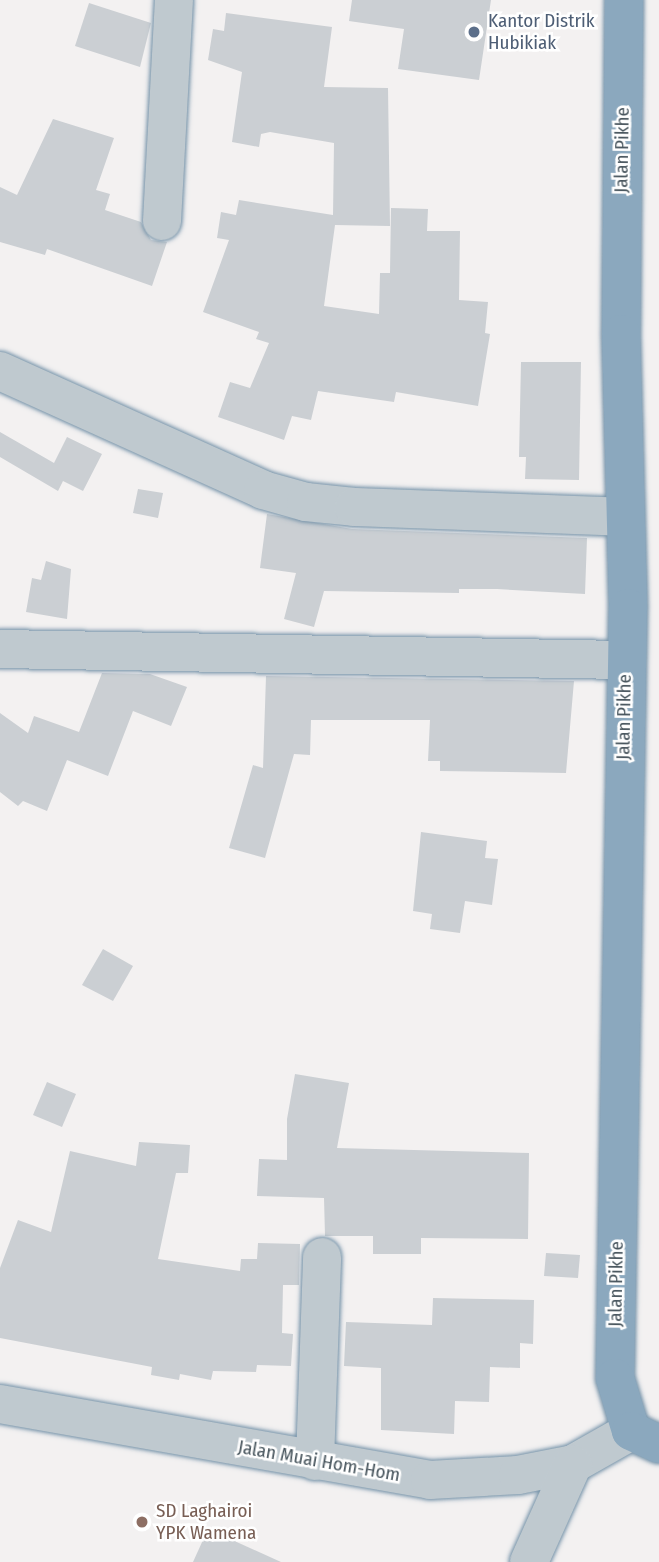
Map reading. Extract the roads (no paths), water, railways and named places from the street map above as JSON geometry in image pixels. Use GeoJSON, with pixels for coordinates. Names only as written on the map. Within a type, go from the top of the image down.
{"type":"FeatureCollection","features":[{"type":"Feature","properties":{"kind":"highway","name":"Jalan Pikhe"},"geometry":{"type":"LineString","coordinates":[[624,0],[625,660],[614,1378],[645,1438]]}},
{"type":"Feature","properties":{"kind":"street"},"geometry":{"type":"LineString","coordinates":[[162,221],[174,0]]}},
{"type":"Feature","properties":{"kind":"street"},"geometry":{"type":"LineString","coordinates":[[0,371],[263,490],[306,502],[354,508],[624,517]]}},
{"type":"Feature","properties":{"kind":"street"},"geometry":{"type":"LineString","coordinates":[[0,649],[625,660]]}},
{"type":"Feature","properties":{"kind":"street"},"geometry":{"type":"LineString","coordinates":[[315,1461],[322,1257]]}},
{"type":"Feature","properties":{"kind":"street","name":"Jalan Muai Hom-Hom"},"geometry":{"type":"LineString","coordinates":[[0,1404],[430,1480],[518,1475],[573,1464],[645,1438]]}},
{"type":"Feature","properties":{"kind":"street"},"geometry":{"type":"LineString","coordinates":[[529,1562],[573,1464]]}},
{"type":"Feature","properties":{"kind":"place","name":"Kantor Distrik Hubikiak"},"geometry":{"type":"Point","coordinates":[474,32]}},
{"type":"Feature","properties":{"kind":"place","name":"SD Laghairoi YPK Wamena"},"geometry":{"type":"Point","coordinates":[142,1522]}}]}
